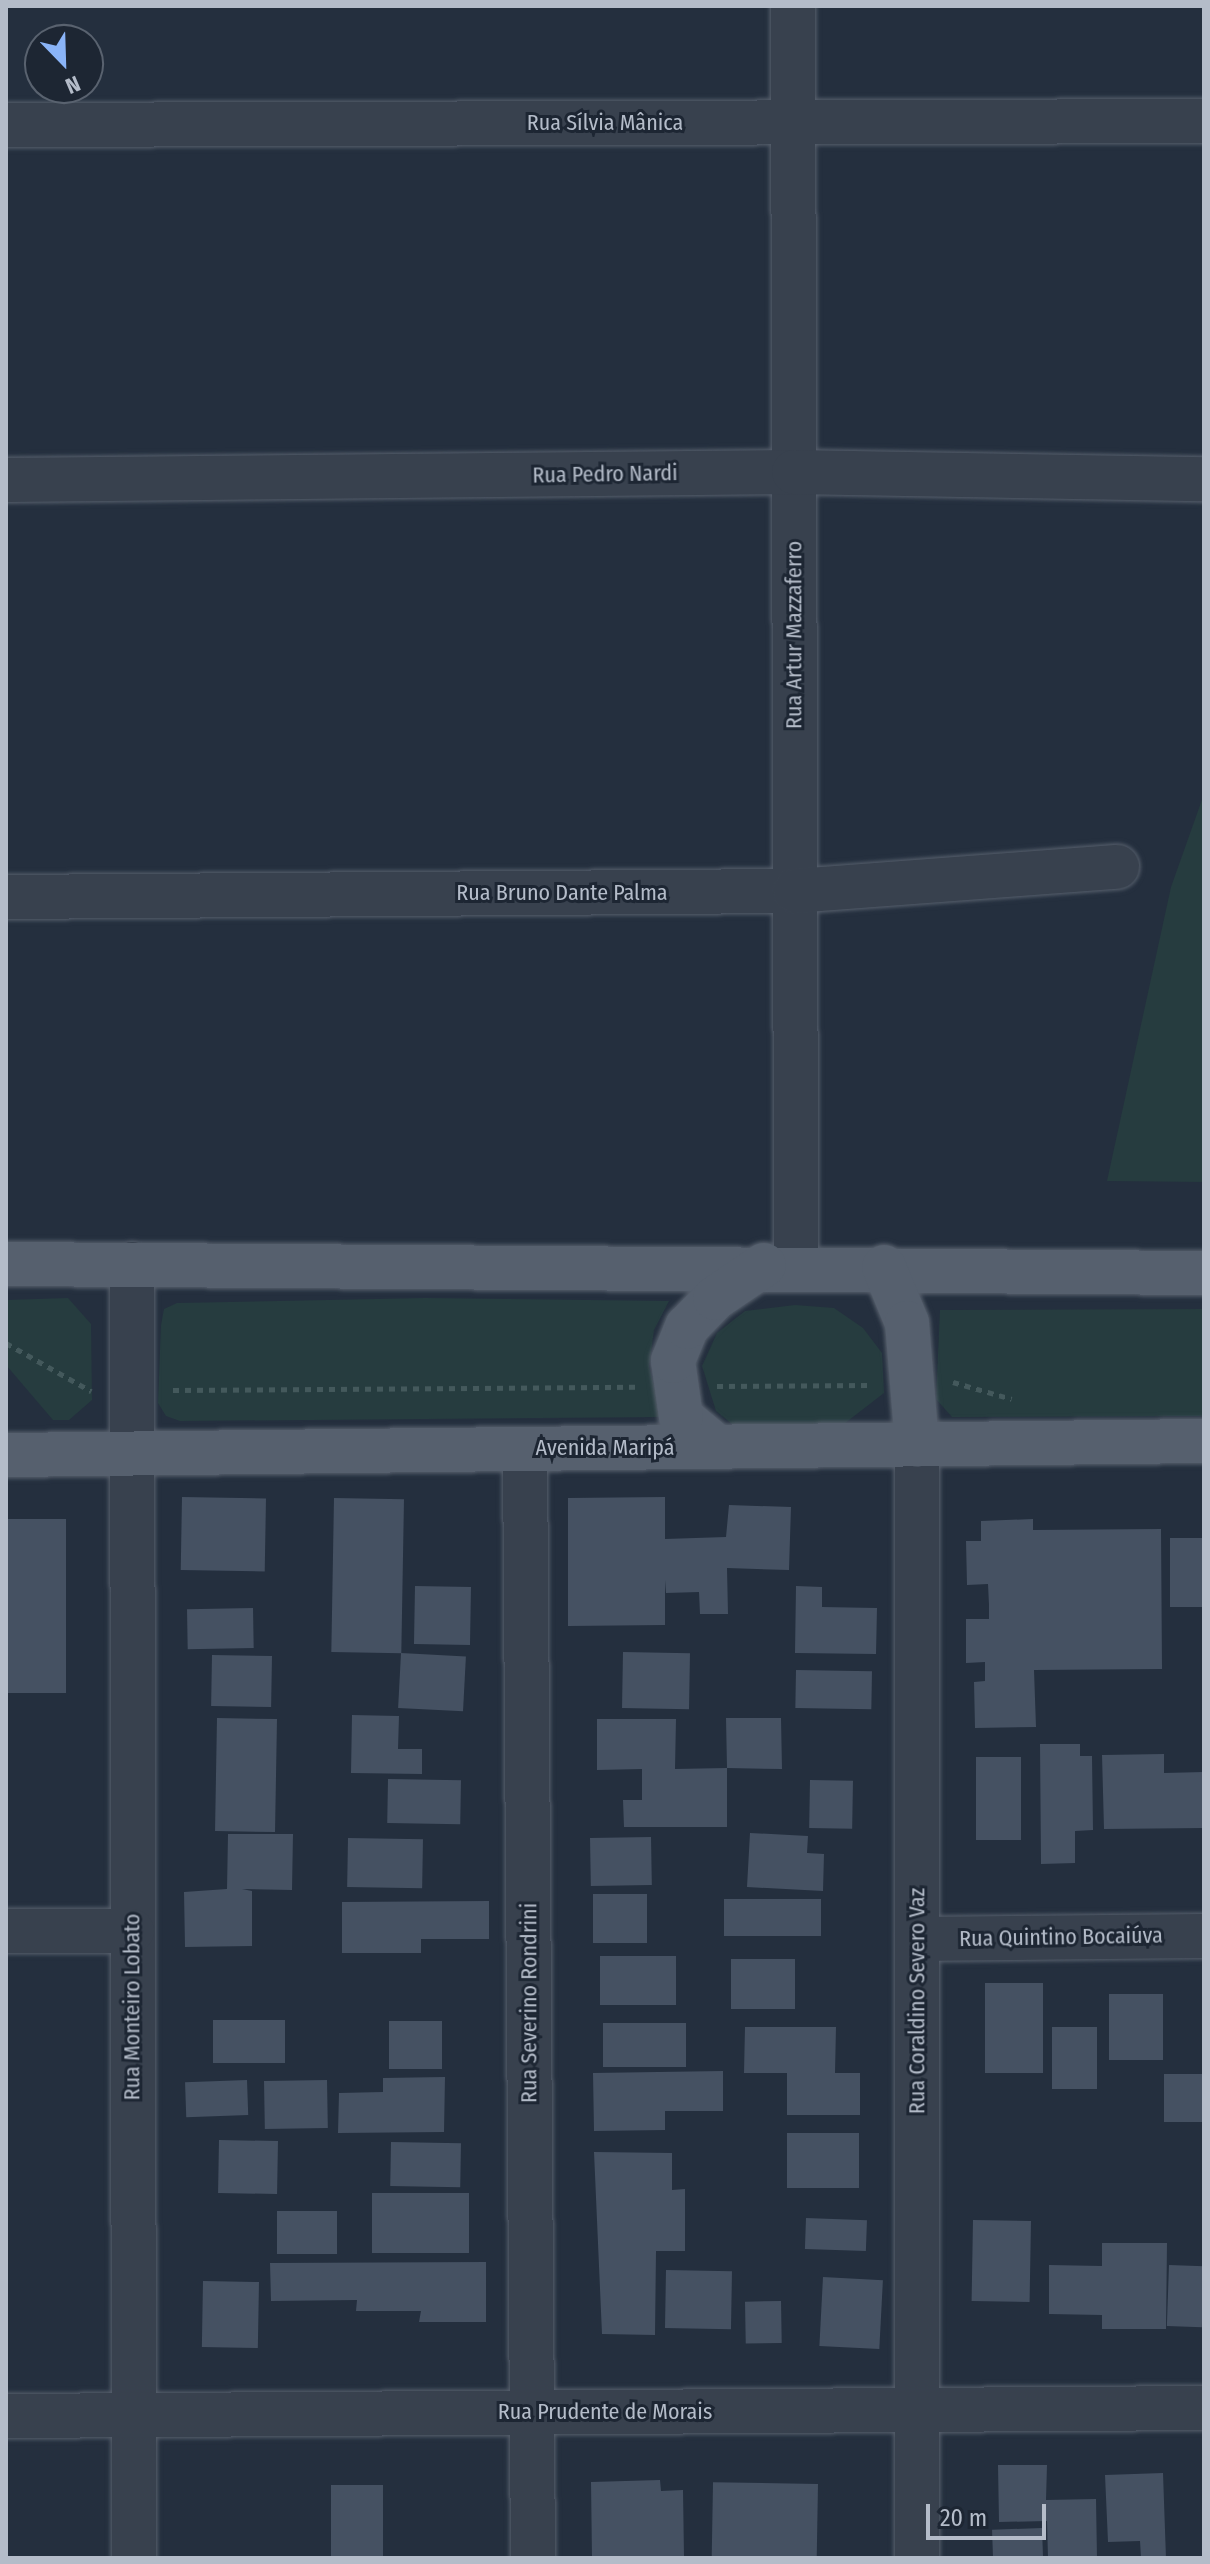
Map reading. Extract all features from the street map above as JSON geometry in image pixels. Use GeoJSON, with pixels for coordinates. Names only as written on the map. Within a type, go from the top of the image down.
{"type":"FeatureCollection","features":[{"type":"Feature","properties":{"kind":"main road"},"geometry":{"type":"LineString","coordinates":[[6,1264],[780,1265],[1204,1273]]}},
{"type":"Feature","properties":{"kind":"main road"},"geometry":{"type":"LineString","coordinates":[[717,1447],[681,1417],[673,1386],[673,1361],[687,1327],[780,1265]]}},
{"type":"Feature","properties":{"kind":"main road"},"geometry":{"type":"LineString","coordinates":[[884,1267],[907,1323],[917,1383],[917,1445]]}},
{"type":"Feature","properties":{"kind":"main road","name":"Avenida Maripá"},"geometry":{"type":"LineString","coordinates":[[6,1455],[130,1456],[1204,1441]]}},
{"type":"Feature","properties":{"kind":"street","name":"Rua Artur Mazzaferro"},"geometry":{"type":"LineString","coordinates":[[780,1265],[795,891],[793,6]]}},
{"type":"Feature","properties":{"kind":"street","name":"Rua Sílvia Mânica"},"geometry":{"type":"LineString","coordinates":[[6,125],[1204,121]]}},
{"type":"Feature","properties":{"kind":"street","name":"Rua Pedro Nardi"},"geometry":{"type":"LineString","coordinates":[[6,480],[794,472],[1204,479]]}},
{"type":"Feature","properties":{"kind":"street","name":"Rua Bruno Dante Palma"},"geometry":{"type":"LineString","coordinates":[[6,897],[795,891],[1117,867]]}},
{"type":"Feature","properties":{"kind":"street","name":"Rua Monteiro Lobato"},"geometry":{"type":"LineString","coordinates":[[132,1264],[134,2558]]}},
{"type":"Feature","properties":{"kind":"street","name":"Rua Coraldino Severo Vaz"},"geometry":{"type":"LineString","coordinates":[[917,1445],[917,2558]]}},
{"type":"Feature","properties":{"kind":"street","name":"Rua Severino Rondrini"},"geometry":{"type":"LineString","coordinates":[[525,1449],[533,2558]]}},
{"type":"Feature","properties":{"kind":"street"},"geometry":{"type":"LineString","coordinates":[[6,1931],[132,1931]]}},
{"type":"Feature","properties":{"kind":"street","name":"Rua Quintino Bocaiúva"},"geometry":{"type":"LineString","coordinates":[[917,1939],[1204,1936]]}},
{"type":"Feature","properties":{"kind":"street","name":"Rua Prudente de Morais"},"geometry":{"type":"LineString","coordinates":[[6,2416],[1204,2408]]}},
{"type":"Feature","properties":{"kind":"path"},"geometry":{"type":"LineString","coordinates":[[6,1343],[92,1392],[961,1382],[1028,1404]]}},
{"type":"Feature","properties":{"kind":"green space"},"geometry":{"type":"Polygon","coordinates":[[[1204,794],[1204,1182],[1107,1181],[1171,887],[1204,794]]]}},
{"type":"Feature","properties":{"kind":"green space"},"geometry":{"type":"Polygon","coordinates":[[[68,1298],[91,1324],[92,1400],[69,1420],[53,1420],[6,1365],[6,1300],[68,1298]]]}},
{"type":"Feature","properties":{"kind":"green space"},"geometry":{"type":"Polygon","coordinates":[[[425,1298],[669,1301],[654,1330],[649,1367],[663,1417],[180,1421],[166,1416],[158,1403],[164,1309],[177,1303],[425,1298]]]}},
{"type":"Feature","properties":{"kind":"green space"},"geometry":{"type":"Polygon","coordinates":[[[795,1305],[834,1308],[863,1328],[882,1353],[884,1393],[840,1427],[756,1431],[732,1424],[716,1411],[702,1366],[717,1333],[745,1311],[795,1305]]]}},
{"type":"Feature","properties":{"kind":"green space"},"geometry":{"type":"Polygon","coordinates":[[[1204,1309],[1204,1416],[952,1417],[936,1399],[940,1310],[1204,1309]]]}},
{"type":"Feature","properties":{"kind":"building"},"geometry":{"type":"Polygon","coordinates":[[[182,1497],[266,1498],[265,1571],[181,1570],[182,1497]]]}},
{"type":"Feature","properties":{"kind":"building"},"geometry":{"type":"Polygon","coordinates":[[[665,1497],[665,1539],[726,1537],[729,1505],[791,1507],[789,1570],[727,1568],[728,1614],[700,1614],[699,1592],[666,1593],[665,1580],[665,1625],[568,1626],[568,1498],[665,1497]]]}},
{"type":"Feature","properties":{"kind":"building"},"geometry":{"type":"Polygon","coordinates":[[[334,1498],[404,1499],[401,1653],[331,1652],[334,1498]]]}},
{"type":"Feature","properties":{"kind":"building"},"geometry":{"type":"Polygon","coordinates":[[[6,1519],[66,1519],[66,1693],[6,1693],[6,1519]]]}},
{"type":"Feature","properties":{"kind":"building"},"geometry":{"type":"Polygon","coordinates":[[[1033,1519],[1033,1530],[1161,1529],[1162,1669],[1034,1670],[1036,1727],[975,1728],[974,1682],[985,1681],[985,1662],[966,1663],[966,1619],[989,1619],[988,1584],[967,1585],[966,1541],[981,1541],[981,1521],[1033,1519]]]}},
{"type":"Feature","properties":{"kind":"building"},"geometry":{"type":"Polygon","coordinates":[[[1170,1538],[1204,1538],[1204,1607],[1170,1607],[1170,1538]]]}},
{"type":"Feature","properties":{"kind":"building"},"geometry":{"type":"Polygon","coordinates":[[[415,1586],[471,1587],[470,1645],[414,1644],[415,1586]]]}},
{"type":"Feature","properties":{"kind":"building"},"geometry":{"type":"Polygon","coordinates":[[[796,1586],[822,1587],[822,1607],[877,1608],[876,1654],[795,1653],[796,1586]]]}},
{"type":"Feature","properties":{"kind":"building"},"geometry":{"type":"Polygon","coordinates":[[[253,1608],[254,1648],[188,1649],[187,1609],[253,1608]]]}},
{"type":"Feature","properties":{"kind":"building"},"geometry":{"type":"Polygon","coordinates":[[[623,1652],[690,1653],[689,1709],[622,1708],[623,1652]]]}},
{"type":"Feature","properties":{"kind":"building"},"geometry":{"type":"Polygon","coordinates":[[[401,1653],[466,1656],[463,1711],[398,1708],[401,1653]]]}},
{"type":"Feature","properties":{"kind":"building"},"geometry":{"type":"Polygon","coordinates":[[[212,1655],[272,1656],[271,1707],[211,1706],[212,1655]]]}},
{"type":"Feature","properties":{"kind":"building"},"geometry":{"type":"Polygon","coordinates":[[[796,1670],[872,1671],[871,1709],[795,1708],[796,1670]]]}},
{"type":"Feature","properties":{"kind":"building"},"geometry":{"type":"Polygon","coordinates":[[[352,1715],[399,1716],[398,1749],[422,1749],[422,1774],[351,1773],[352,1715]]]}},
{"type":"Feature","properties":{"kind":"building"},"geometry":{"type":"Polygon","coordinates":[[[217,1718],[277,1719],[275,1832],[215,1831],[217,1718]]]}},
{"type":"Feature","properties":{"kind":"building"},"geometry":{"type":"Polygon","coordinates":[[[726,1718],[781,1718],[782,1769],[727,1768],[726,1718]]]}},
{"type":"Feature","properties":{"kind":"building"},"geometry":{"type":"Polygon","coordinates":[[[597,1719],[676,1719],[675,1769],[727,1768],[727,1827],[624,1827],[623,1800],[642,1800],[642,1769],[597,1770],[597,1719]]]}},
{"type":"Feature","properties":{"kind":"building"},"geometry":{"type":"Polygon","coordinates":[[[1040,1744],[1080,1744],[1080,1756],[1092,1756],[1093,1830],[1075,1831],[1075,1863],[1041,1864],[1040,1744]]]}},
{"type":"Feature","properties":{"kind":"building"},"geometry":{"type":"Polygon","coordinates":[[[1164,1754],[1164,1773],[1204,1772],[1204,1828],[1104,1829],[1102,1755],[1164,1754]]]}},
{"type":"Feature","properties":{"kind":"building"},"geometry":{"type":"Polygon","coordinates":[[[976,1757],[1021,1757],[1021,1840],[976,1840],[976,1757]]]}},
{"type":"Feature","properties":{"kind":"building"},"geometry":{"type":"Polygon","coordinates":[[[388,1779],[461,1780],[460,1824],[387,1823],[388,1779]]]}},
{"type":"Feature","properties":{"kind":"building"},"geometry":{"type":"Polygon","coordinates":[[[810,1780],[853,1781],[852,1829],[809,1828],[810,1780]]]}},
{"type":"Feature","properties":{"kind":"building"},"geometry":{"type":"Polygon","coordinates":[[[750,1833],[808,1836],[807,1853],[824,1854],[823,1891],[747,1887],[750,1833]]]}},
{"type":"Feature","properties":{"kind":"building"},"geometry":{"type":"Polygon","coordinates":[[[228,1834],[293,1834],[292,1890],[242,1889],[252,1891],[252,1946],[185,1947],[184,1892],[227,1889],[228,1834]]]}},
{"type":"Feature","properties":{"kind":"building"},"geometry":{"type":"Polygon","coordinates":[[[651,1837],[652,1885],[591,1886],[590,1838],[651,1837]]]}},
{"type":"Feature","properties":{"kind":"building"},"geometry":{"type":"Polygon","coordinates":[[[348,1838],[423,1839],[422,1888],[347,1887],[348,1838]]]}},
{"type":"Feature","properties":{"kind":"building"},"geometry":{"type":"Polygon","coordinates":[[[593,1894],[647,1894],[647,1943],[593,1943],[593,1894]]]}},
{"type":"Feature","properties":{"kind":"building"},"geometry":{"type":"Polygon","coordinates":[[[724,1899],[821,1899],[821,1936],[724,1936],[724,1899]]]}},
{"type":"Feature","properties":{"kind":"building"},"geometry":{"type":"Polygon","coordinates":[[[489,1901],[489,1939],[421,1939],[421,1953],[342,1953],[342,1902],[489,1901]]]}},
{"type":"Feature","properties":{"kind":"building"},"geometry":{"type":"Polygon","coordinates":[[[600,1956],[676,1956],[676,2005],[600,2005],[600,1956]]]}},
{"type":"Feature","properties":{"kind":"building"},"geometry":{"type":"Polygon","coordinates":[[[731,1959],[795,1959],[795,2009],[731,2009],[731,1959]]]}},
{"type":"Feature","properties":{"kind":"building"},"geometry":{"type":"Polygon","coordinates":[[[985,1983],[1043,1983],[1043,2073],[985,2073],[985,1983]]]}},
{"type":"Feature","properties":{"kind":"building"},"geometry":{"type":"Polygon","coordinates":[[[1109,1994],[1163,1994],[1163,2060],[1109,2060],[1109,1994]]]}},
{"type":"Feature","properties":{"kind":"building"},"geometry":{"type":"Polygon","coordinates":[[[213,2020],[285,2020],[285,2063],[213,2063],[213,2020]]]}},
{"type":"Feature","properties":{"kind":"building"},"geometry":{"type":"Polygon","coordinates":[[[389,2021],[442,2021],[442,2069],[389,2069],[389,2021]]]}},
{"type":"Feature","properties":{"kind":"building"},"geometry":{"type":"Polygon","coordinates":[[[603,2023],[686,2023],[686,2067],[603,2067],[603,2023]]]}},
{"type":"Feature","properties":{"kind":"building"},"geometry":{"type":"Polygon","coordinates":[[[745,2027],[836,2027],[835,2073],[860,2073],[860,2115],[787,2115],[787,2073],[744,2073],[745,2027]]]}},
{"type":"Feature","properties":{"kind":"building"},"geometry":{"type":"Polygon","coordinates":[[[1052,2027],[1097,2027],[1097,2089],[1052,2089],[1052,2027]]]}},
{"type":"Feature","properties":{"kind":"building"},"geometry":{"type":"Polygon","coordinates":[[[723,2071],[723,2111],[665,2111],[665,2130],[594,2131],[593,2073],[723,2071]]]}},
{"type":"Feature","properties":{"kind":"building"},"geometry":{"type":"Polygon","coordinates":[[[1164,2074],[1204,2074],[1204,2122],[1164,2122],[1164,2074]]]}},
{"type":"Feature","properties":{"kind":"building"},"geometry":{"type":"Polygon","coordinates":[[[445,2077],[444,2132],[338,2133],[339,2093],[383,2092],[383,2078],[445,2077]]]}},
{"type":"Feature","properties":{"kind":"building"},"geometry":{"type":"Polygon","coordinates":[[[247,2080],[248,2115],[186,2117],[185,2082],[247,2080]]]}},
{"type":"Feature","properties":{"kind":"building"},"geometry":{"type":"Polygon","coordinates":[[[327,2080],[328,2128],[265,2129],[264,2081],[327,2080]]]}},
{"type":"Feature","properties":{"kind":"building"},"geometry":{"type":"Polygon","coordinates":[[[787,2133],[859,2133],[859,2188],[787,2188],[787,2133]]]}},
{"type":"Feature","properties":{"kind":"building"},"geometry":{"type":"Polygon","coordinates":[[[219,2140],[278,2141],[277,2194],[218,2193],[219,2140]]]}},
{"type":"Feature","properties":{"kind":"building"},"geometry":{"type":"Polygon","coordinates":[[[391,2142],[461,2143],[460,2187],[390,2186],[391,2142]]]}},
{"type":"Feature","properties":{"kind":"building"},"geometry":{"type":"Polygon","coordinates":[[[594,2152],[672,2153],[672,2190],[685,2189],[685,2251],[656,2251],[655,2335],[602,2334],[594,2152]]]}},
{"type":"Feature","properties":{"kind":"building"},"geometry":{"type":"Polygon","coordinates":[[[372,2193],[469,2193],[469,2253],[372,2253],[372,2193]]]}},
{"type":"Feature","properties":{"kind":"building"},"geometry":{"type":"Polygon","coordinates":[[[277,2211],[337,2211],[337,2254],[277,2254],[277,2211]]]}},
{"type":"Feature","properties":{"kind":"building"},"geometry":{"type":"Polygon","coordinates":[[[806,2218],[867,2220],[866,2251],[805,2249],[806,2218]]]}},
{"type":"Feature","properties":{"kind":"building"},"geometry":{"type":"Polygon","coordinates":[[[973,2220],[1031,2221],[1030,2302],[972,2301],[973,2220]]]}},
{"type":"Feature","properties":{"kind":"building"},"geometry":{"type":"Polygon","coordinates":[[[1102,2243],[1167,2243],[1166,2329],[1102,2329],[1102,2315],[1049,2314],[1049,2265],[1102,2266],[1102,2243]]]}},
{"type":"Feature","properties":{"kind":"building"},"geometry":{"type":"Polygon","coordinates":[[[486,2262],[486,2322],[419,2322],[421,2311],[356,2311],[357,2300],[271,2301],[270,2263],[486,2262]]]}},
{"type":"Feature","properties":{"kind":"building"},"geometry":{"type":"Polygon","coordinates":[[[1169,2265],[1204,2266],[1202,2327],[1167,2326],[1169,2265]]]}},
{"type":"Feature","properties":{"kind":"building"},"geometry":{"type":"Polygon","coordinates":[[[666,2270],[732,2271],[731,2329],[665,2328],[666,2270]]]}},
{"type":"Feature","properties":{"kind":"building"},"geometry":{"type":"Polygon","coordinates":[[[823,2277],[883,2280],[879,2349],[819,2346],[823,2277]]]}},
{"type":"Feature","properties":{"kind":"building"},"geometry":{"type":"Polygon","coordinates":[[[203,2281],[259,2282],[258,2348],[202,2347],[203,2281]]]}},
{"type":"Feature","properties":{"kind":"building"},"geometry":{"type":"Polygon","coordinates":[[[781,2301],[782,2343],[746,2344],[745,2302],[781,2301]]]}},
{"type":"Feature","properties":{"kind":"building"},"geometry":{"type":"Polygon","coordinates":[[[998,2465],[1047,2465],[1046,2500],[1096,2499],[1097,2558],[1048,2558],[1047,2521],[999,2522],[998,2465]]]}},
{"type":"Feature","properties":{"kind":"building"},"geometry":{"type":"Polygon","coordinates":[[[1163,2473],[1166,2558],[1141,2558],[1140,2541],[1108,2542],[1105,2475],[1163,2473]]]}},
{"type":"Feature","properties":{"kind":"building"},"geometry":{"type":"Polygon","coordinates":[[[660,2480],[661,2491],[683,2490],[684,2556],[592,2558],[591,2482],[660,2480]]]}},
{"type":"Feature","properties":{"kind":"building"},"geometry":{"type":"Polygon","coordinates":[[[713,2482],[818,2484],[817,2558],[712,2556],[713,2482]]]}},
{"type":"Feature","properties":{"kind":"building"},"geometry":{"type":"Polygon","coordinates":[[[331,2485],[383,2485],[383,2558],[331,2558],[331,2485]]]}},
{"type":"Feature","properties":{"kind":"building"},"geometry":{"type":"Polygon","coordinates":[[[1042,2528],[1043,2558],[993,2558],[992,2530],[1042,2528]]]}}]}
